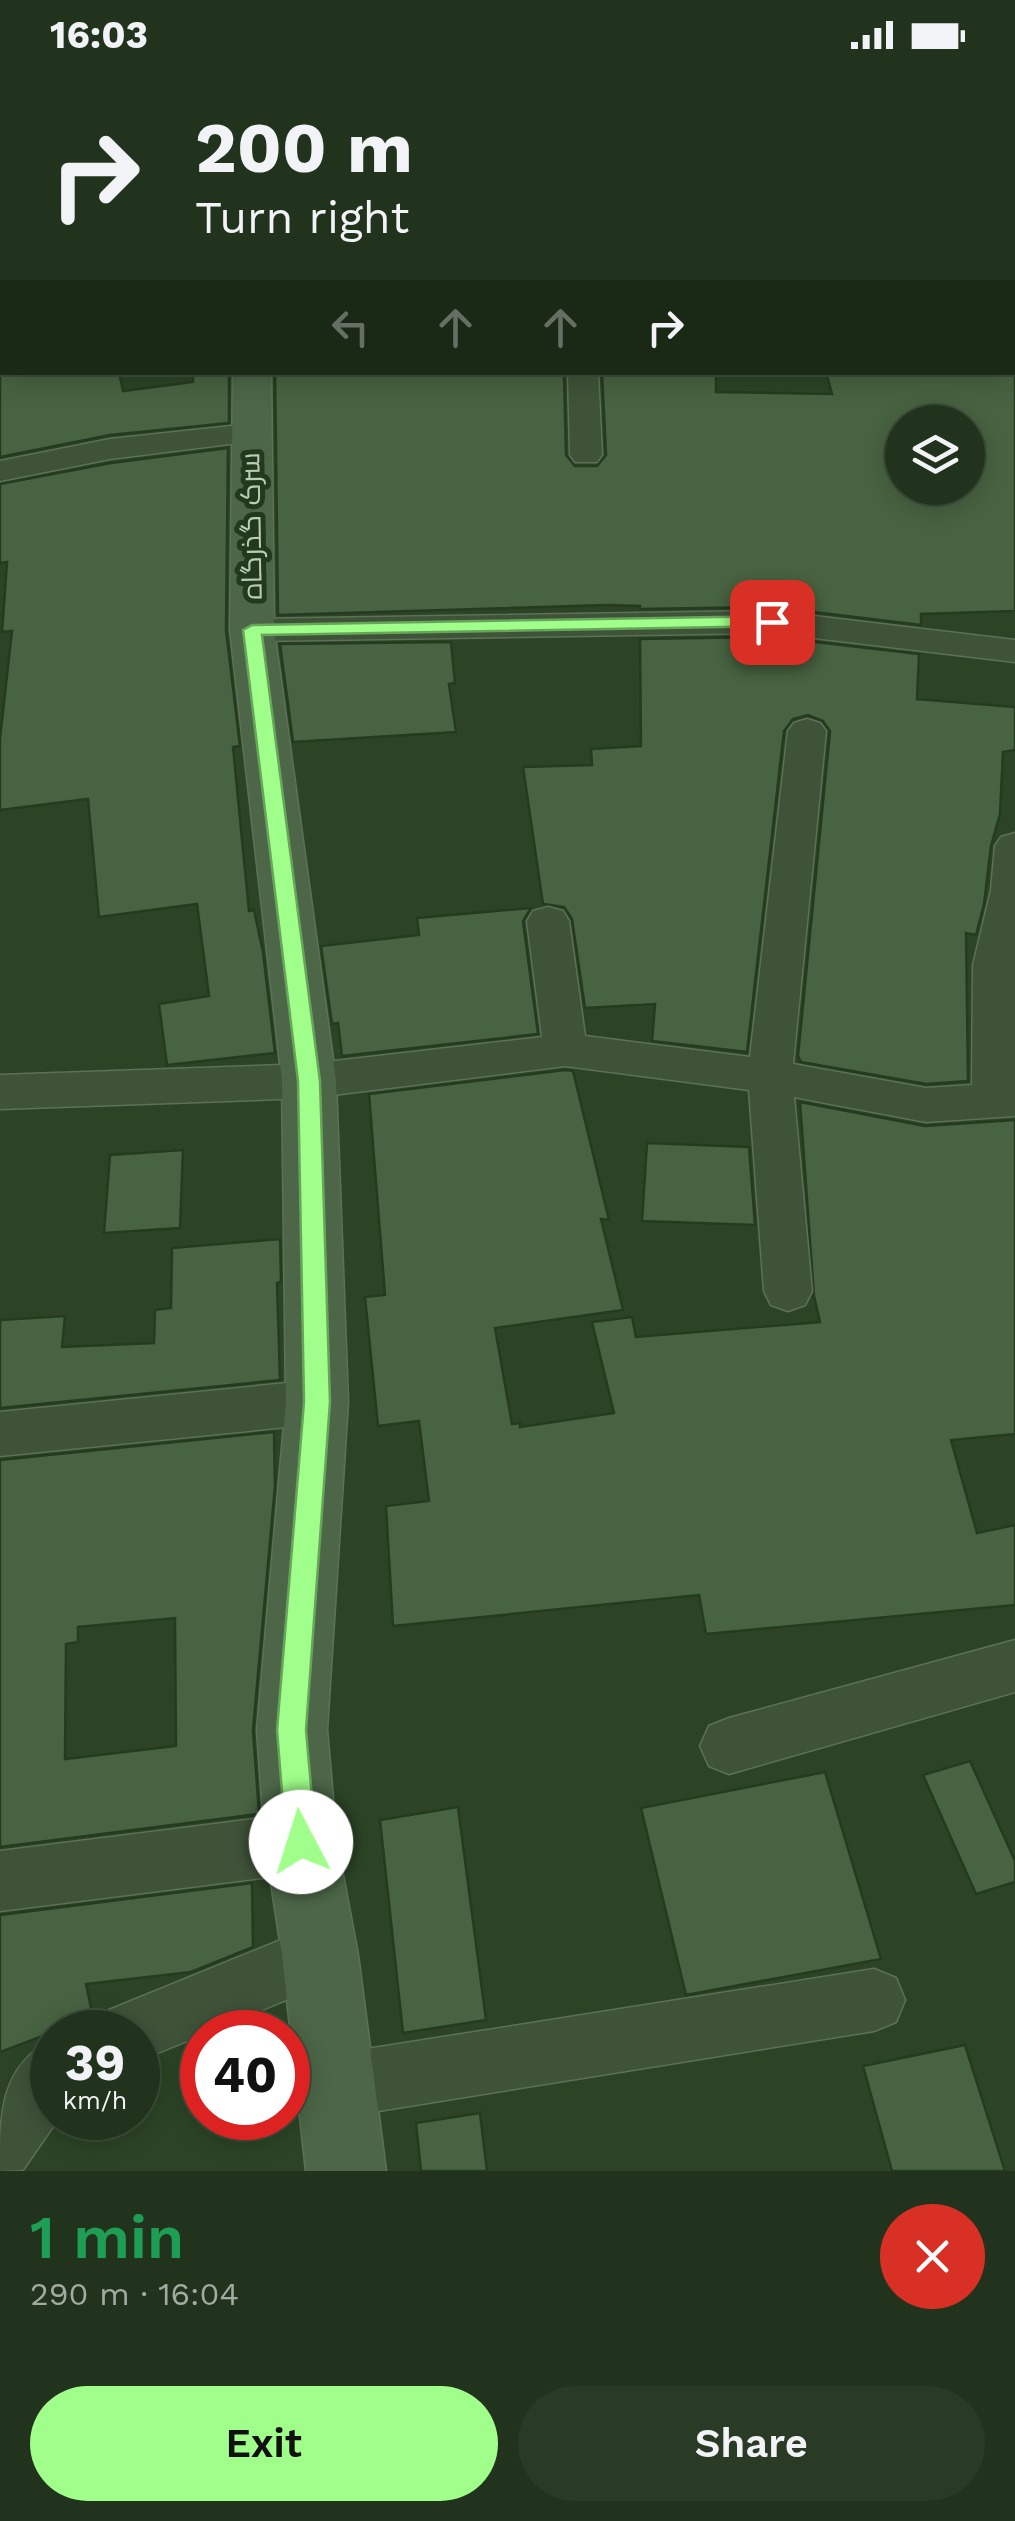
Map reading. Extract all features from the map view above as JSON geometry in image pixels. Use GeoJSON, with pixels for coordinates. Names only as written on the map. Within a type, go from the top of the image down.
{"type":"FeatureCollection","features":[{"type":"Feature","properties":{"kind":"street","name":"سرک گذرگاه"},"geometry":{"type":"LineString","coordinates":[[252,375],[252,630],[309,1081],[317,1402],[292,1730],[301,1842],[320,1955],[346,2171]]}},
{"type":"Feature","properties":{"kind":"street"},"geometry":{"type":"LineString","coordinates":[[584,375],[586,454]]}},
{"type":"Feature","properties":{"kind":"street"},"geometry":{"type":"LineString","coordinates":[[0,472],[110,448],[250,433]]}},
{"type":"Feature","properties":{"kind":"street"},"geometry":{"type":"LineString","coordinates":[[252,630],[772,622],[1015,651]]}},
{"type":"Feature","properties":{"kind":"street"},"geometry":{"type":"LineString","coordinates":[[788,1291],[770,1076],[807,731]]}},
{"type":"Feature","properties":{"kind":"street"},"geometry":{"type":"LineString","coordinates":[[0,1092],[309,1081],[565,1050],[770,1076],[926,1105],[1004,1099],[994,965],[1013,891],[1015,846]]}},
{"type":"Feature","properties":{"kind":"street"},"geometry":{"type":"LineString","coordinates":[[548,922],[565,1050]]}},
{"type":"Feature","properties":{"kind":"street"},"geometry":{"type":"LineString","coordinates":[[0,1434],[317,1402]]}},
{"type":"Feature","properties":{"kind":"street"},"geometry":{"type":"LineString","coordinates":[[729,1746],[1015,1666]]}},
{"type":"Feature","properties":{"kind":"street"},"geometry":{"type":"LineString","coordinates":[[0,1881],[301,1842]]}},
{"type":"Feature","properties":{"kind":"street"},"geometry":{"type":"LineString","coordinates":[[160,2020],[320,1955]]}},
{"type":"Feature","properties":{"kind":"street"},"geometry":{"type":"LineString","coordinates":[[336,2086],[874,2000]]}},
{"type":"Feature","properties":{"kind":"street"},"geometry":{"type":"LineString","coordinates":[[0,2147],[30,2104]]}},
{"type":"Feature","properties":{"kind":"building"},"geometry":{"type":"Polygon","coordinates":[[[120,375],[123,391],[193,382],[193,375],[229,375],[229,423],[110,435],[0,457],[0,376],[120,375]]]}},
{"type":"Feature","properties":{"kind":"building"},"geometry":{"type":"Polygon","coordinates":[[[275,375],[564,375],[566,455],[575,466],[597,466],[606,455],[602,375],[716,375],[716,392],[832,394],[827,375],[1015,375],[1015,611],[921,614],[921,625],[772,607],[640,606],[278,615],[275,375]]]}},
{"type":"Feature","properties":{"kind":"building"},"geometry":{"type":"Polygon","coordinates":[[[228,448],[226,630],[240,746],[233,747],[249,911],[254,910],[263,952],[275,1053],[167,1065],[159,1004],[209,996],[197,904],[99,917],[88,799],[0,810],[0,738],[12,631],[2,632],[7,562],[0,563],[0,484],[111,463],[228,448]]]}},
{"type":"Feature","properties":{"kind":"building"},"geometry":{"type":"Polygon","coordinates":[[[772,637],[919,654],[917,699],[1015,707],[1015,750],[1003,752],[1000,814],[991,846],[984,904],[976,935],[966,933],[968,1081],[926,1084],[801,1062],[798,1056],[830,731],[823,721],[808,715],[793,719],[784,731],[747,1052],[652,1041],[655,1004],[585,1008],[572,919],[564,907],[543,904],[523,767],[592,765],[591,749],[641,746],[640,639],[772,637]]]}},
{"type":"Feature","properties":{"kind":"building"},"geometry":{"type":"Polygon","coordinates":[[[451,642],[455,683],[449,684],[456,732],[293,742],[280,644],[451,642]]]}},
{"type":"Feature","properties":{"kind":"building"},"geometry":{"type":"Polygon","coordinates":[[[531,908],[523,921],[538,1034],[342,1056],[338,1023],[332,1024],[321,946],[419,935],[417,918],[531,908]]]}},
{"type":"Feature","properties":{"kind":"building"},"geometry":{"type":"Polygon","coordinates":[[[573,1071],[609,1220],[601,1219],[623,1310],[495,1328],[512,1424],[520,1423],[520,1427],[614,1413],[592,1322],[632,1317],[636,1337],[820,1322],[814,1296],[800,1102],[925,1126],[1015,1120],[1015,1434],[951,1440],[977,1533],[1015,1525],[1015,1605],[706,1634],[699,1595],[393,1626],[386,1506],[429,1501],[419,1421],[378,1426],[365,1297],[385,1295],[369,1094],[573,1071]]]}},
{"type":"Feature","properties":{"kind":"building"},"geometry":{"type":"Polygon","coordinates":[[[647,1143],[749,1147],[755,1225],[642,1221],[647,1143]]]}},
{"type":"Feature","properties":{"kind":"building"},"geometry":{"type":"Polygon","coordinates":[[[183,1150],[180,1228],[104,1233],[110,1155],[183,1150]]]}},
{"type":"Feature","properties":{"kind":"building"},"geometry":{"type":"Polygon","coordinates":[[[280,1239],[280,1380],[0,1408],[0,1320],[65,1316],[62,1347],[154,1343],[155,1310],[171,1308],[172,1248],[280,1239]]]}},
{"type":"Feature","properties":{"kind":"building"},"geometry":{"type":"Polygon","coordinates":[[[274,1432],[275,1486],[253,1730],[259,1814],[0,1847],[0,1460],[274,1432]],[[175,1618],[78,1627],[78,1642],[66,1644],[65,1759],[176,1746],[175,1618]]]}},
{"type":"Feature","properties":{"kind":"building"},"geometry":{"type":"Polygon","coordinates":[[[970,1761],[1015,1861],[1015,1882],[976,1894],[923,1775],[970,1761]]]}},
{"type":"Feature","properties":{"kind":"building"},"geometry":{"type":"Polygon","coordinates":[[[825,1772],[881,1959],[686,1995],[641,1808],[825,1772]]]}},
{"type":"Feature","properties":{"kind":"building"},"geometry":{"type":"Polygon","coordinates":[[[458,1807],[486,2020],[403,2033],[380,1820],[458,1807]]]}},
{"type":"Feature","properties":{"kind":"building"},"geometry":{"type":"Polygon","coordinates":[[[252,1883],[253,1947],[191,1972],[86,1984],[92,2010],[30,2010],[30,2041],[0,2052],[0,1915],[252,1883]]]}},
{"type":"Feature","properties":{"kind":"building"},"geometry":{"type":"Polygon","coordinates":[[[965,2045],[1005,2171],[892,2171],[863,2066],[965,2045]]]}},
{"type":"Feature","properties":{"kind":"building"},"geometry":{"type":"Polygon","coordinates":[[[480,2113],[487,2171],[421,2171],[416,2123],[480,2113]]]}},
{"type":"Feature","properties":{"kind":"route"},"geometry":{"type":"LineString","coordinates":[[301,1842],[292,1730],[317,1402],[309,1081],[252,630],[772,622]]}}]}
